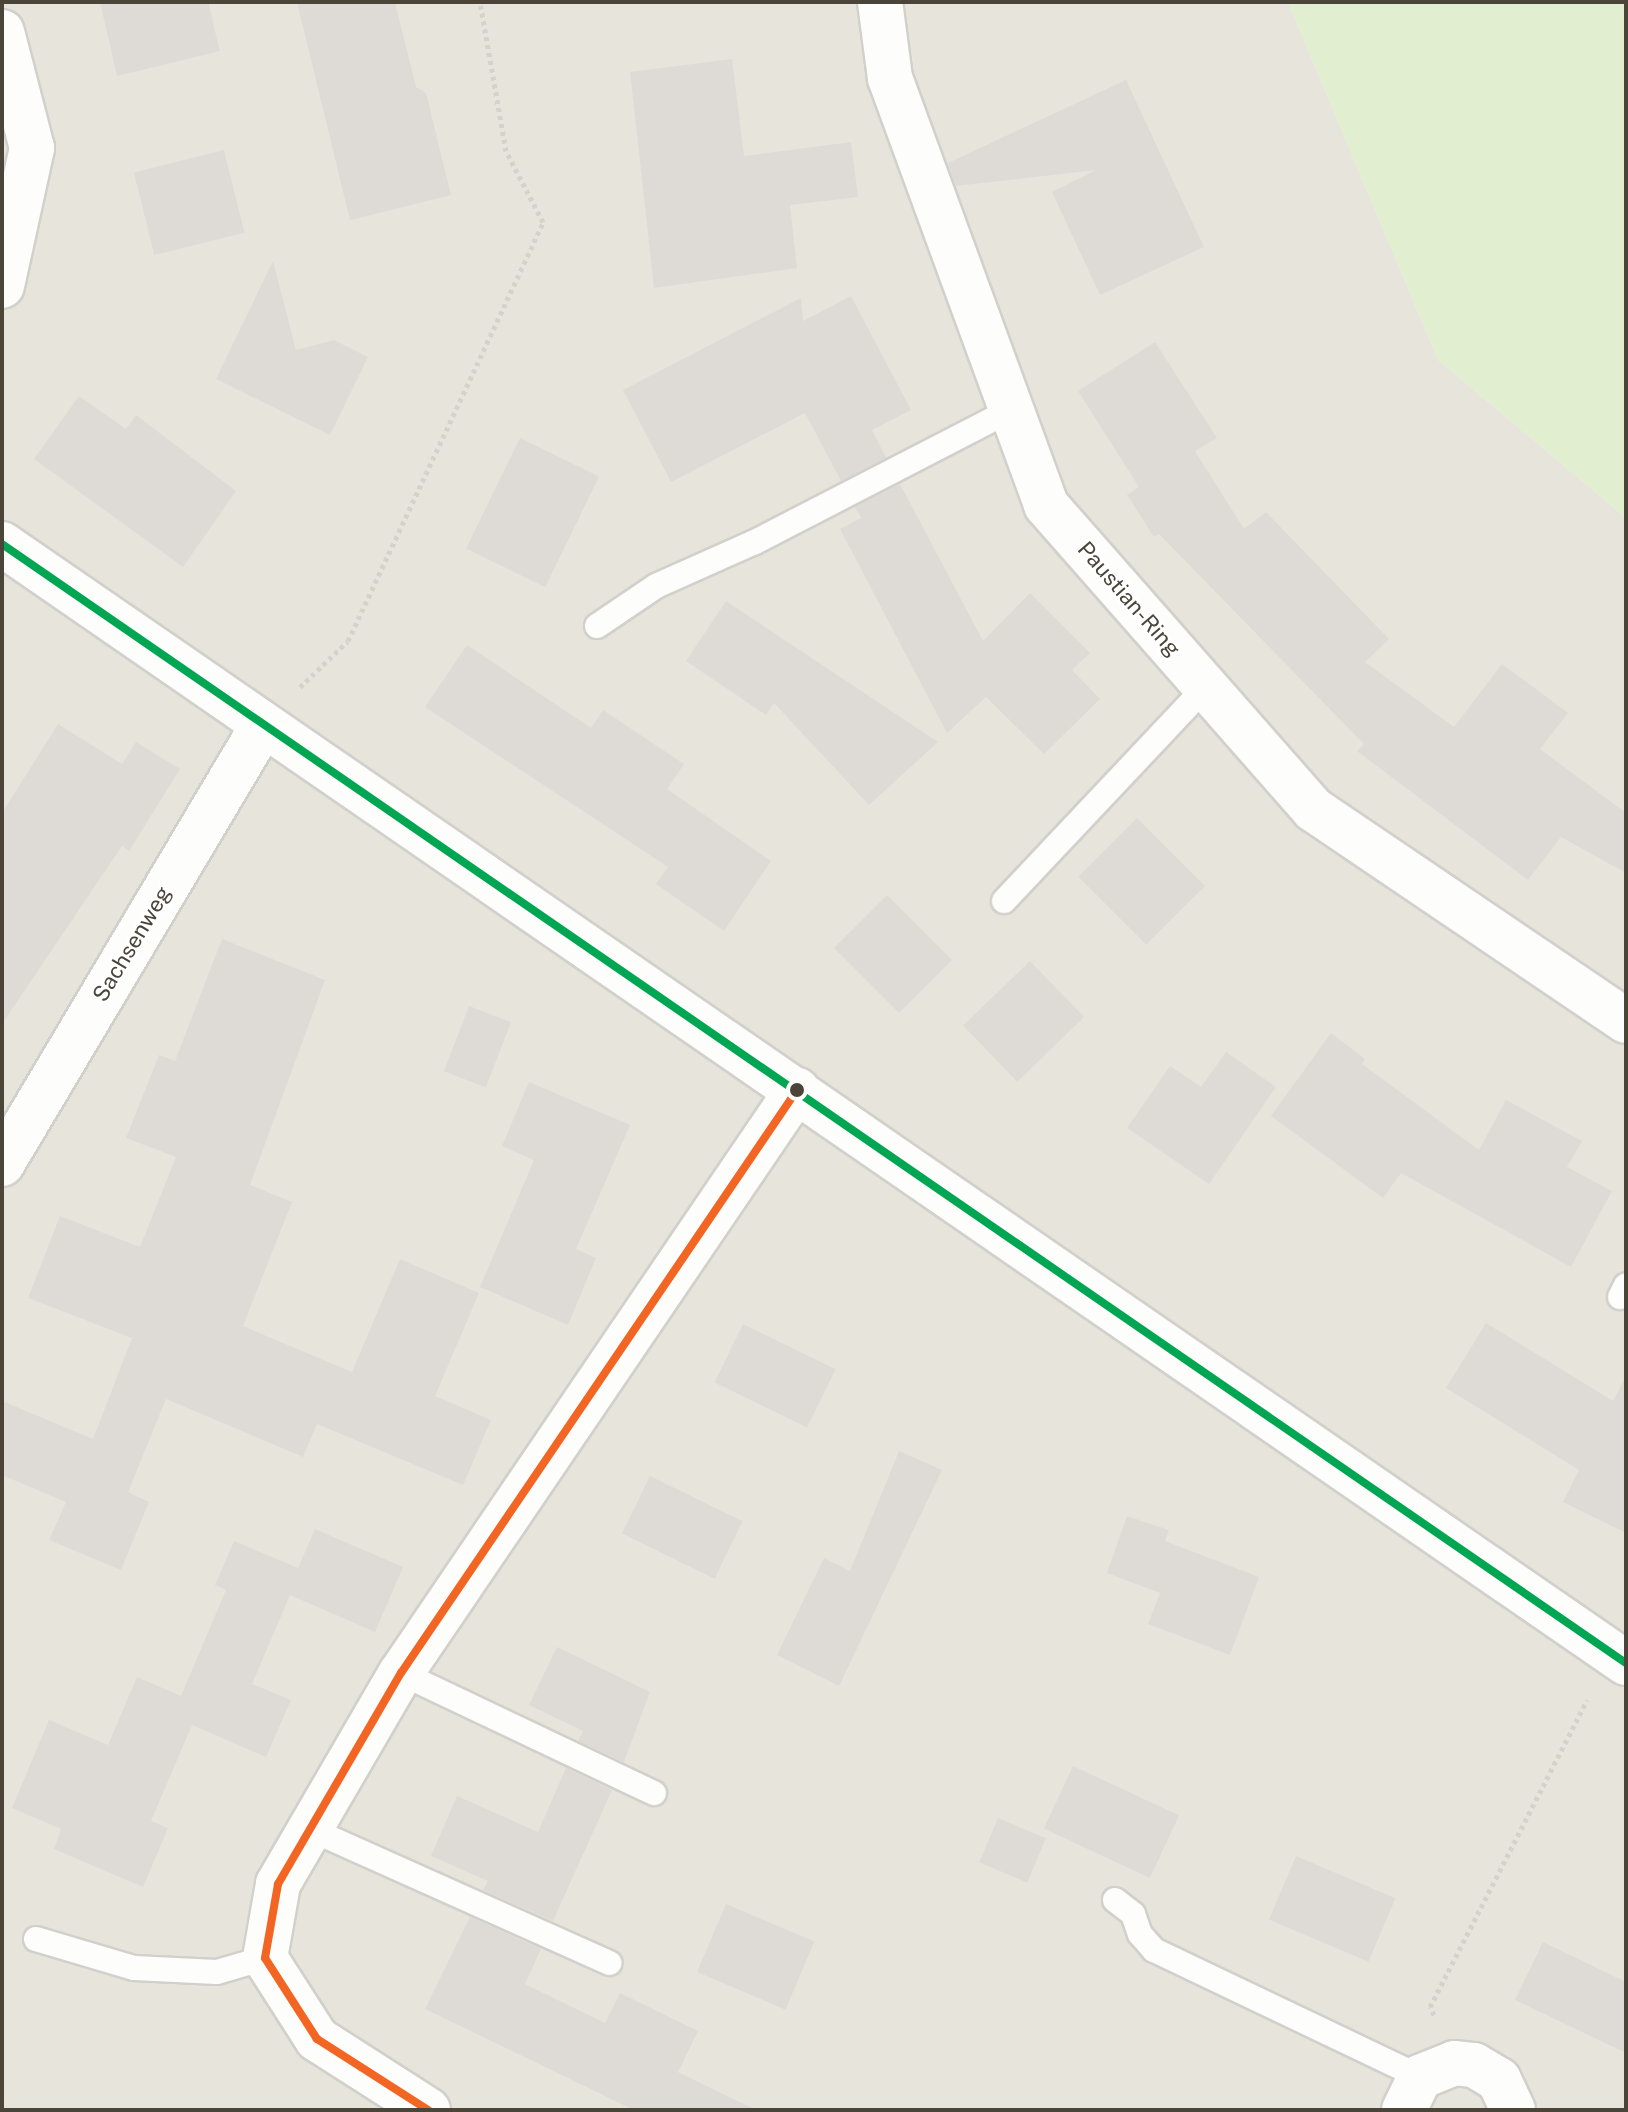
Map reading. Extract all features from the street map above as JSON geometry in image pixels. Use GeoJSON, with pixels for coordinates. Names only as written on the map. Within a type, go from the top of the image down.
{"type":"FeatureCollection","features":[{"type":"Feature","properties":{"kind":"street","name":"Paustian-Ring"},"geometry":{"type":"LineString","coordinates":[[880,2],[890,78],[1046,505],[1313,809],[1626,1021]]}},
{"type":"Feature","properties":{"kind":"street"},"geometry":{"type":"LineString","coordinates":[[2,32],[32,148],[2,286]]}},
{"type":"Feature","properties":{"kind":"street"},"geometry":{"type":"LineString","coordinates":[[2,544],[1618,1658]]}},
{"type":"Feature","properties":{"kind":"street","name":"Sachsenweg"},"geometry":{"type":"LineString","coordinates":[[2,1164],[263,725]]}},
{"type":"Feature","properties":{"kind":"street"},"geometry":{"type":"LineString","coordinates":[[428,2110],[317,2039],[265,1958],[278,1884],[401,1673],[797,1090]]}},
{"type":"Feature","properties":{"kind":"street"},"geometry":{"type":"LineString","coordinates":[[1412,2093],[1454,2063],[1474,2065],[1499,2080],[1513,2109]]}},
{"type":"Feature","properties":{"kind":"lane"},"geometry":{"type":"LineString","coordinates":[[597,626],[656,586],[1011,410]]}},
{"type":"Feature","properties":{"kind":"lane"},"geometry":{"type":"LineString","coordinates":[[1004,901],[1206,687]]}},
{"type":"Feature","properties":{"kind":"lane"},"geometry":{"type":"LineString","coordinates":[[401,1673],[654,1793]]}},
{"type":"Feature","properties":{"kind":"lane"},"geometry":{"type":"LineString","coordinates":[[310,1829],[609,1963]]}},
{"type":"Feature","properties":{"kind":"lane"},"geometry":{"type":"LineString","coordinates":[[1115,1900],[1133,1914],[1140,1934],[1154,1950],[1412,2093]]}},
{"type":"Feature","properties":{"kind":"lane"},"geometry":{"type":"LineString","coordinates":[[36,1939],[134,1968],[217,1972],[265,1958]]}},
{"type":"Feature","properties":{"kind":"path"},"geometry":{"type":"LineString","coordinates":[[263,725],[348,641],[543,222],[506,151],[480,2]]}},
{"type":"Feature","properties":{"kind":"path"},"geometry":{"type":"LineString","coordinates":[[1474,2065],[1449,2045],[1430,2007],[1618,1658]]}},
{"type":"Feature","properties":{"kind":"shaded area"},"geometry":{"type":"Polygon","coordinates":[[[2,2],[1288,2],[1438,360],[1626,518],[1626,2110],[2,2110],[2,2]]]}},
{"type":"Feature","properties":{"kind":"green space"},"geometry":{"type":"Polygon","coordinates":[[[1288,2],[1626,2],[1626,518],[1438,360],[1288,2]]]}},
{"type":"Feature","properties":{"kind":"building"},"geometry":{"type":"Polygon","coordinates":[[[100,2],[208,2],[220,51],[117,76],[100,2]]]}},
{"type":"Feature","properties":{"kind":"building"},"geometry":{"type":"Polygon","coordinates":[[[297,2],[395,2],[416,87],[426,93],[451,195],[350,220],[297,2]]]}},
{"type":"Feature","properties":{"kind":"building"},"geometry":{"type":"Polygon","coordinates":[[[732,59],[744,156],[851,142],[858,197],[790,205],[797,268],[654,288],[630,72],[732,59]]]}},
{"type":"Feature","properties":{"kind":"building"},"geometry":{"type":"Polygon","coordinates":[[[1126,80],[1204,247],[1100,295],[1052,192],[1096,170],[956,186],[948,163],[1126,80]]]}},
{"type":"Feature","properties":{"kind":"building"},"geometry":{"type":"Polygon","coordinates":[[[224,150],[245,232],[154,255],[134,172],[224,150]]]}},
{"type":"Feature","properties":{"kind":"building"},"geometry":{"type":"Polygon","coordinates":[[[273,261],[296,350],[334,340],[368,357],[330,435],[216,379],[273,261]]]}},
{"type":"Feature","properties":{"kind":"building"},"geometry":{"type":"Polygon","coordinates":[[[851,296],[911,410],[872,430],[886,458],[841,481],[805,413],[671,482],[623,390],[801,298],[803,321],[851,296]]]}},
{"type":"Feature","properties":{"kind":"building"},"geometry":{"type":"Polygon","coordinates":[[[1155,342],[1217,438],[1195,451],[1244,529],[1266,512],[1389,639],[1365,662],[1454,727],[1502,664],[1568,713],[1540,749],[1626,813],[1626,873],[1561,837],[1528,880],[1357,751],[1364,744],[1159,534],[1154,537],[1127,495],[1139,487],[1078,391],[1155,342]]]}},
{"type":"Feature","properties":{"kind":"building"},"geometry":{"type":"Polygon","coordinates":[[[79,396],[126,429],[136,415],[236,491],[183,567],[34,459],[79,396]]]}},
{"type":"Feature","properties":{"kind":"building"},"geometry":{"type":"Polygon","coordinates":[[[520,438],[599,477],[545,587],[466,549],[520,438]]]}},
{"type":"Feature","properties":{"kind":"building"},"geometry":{"type":"Polygon","coordinates":[[[900,484],[983,641],[1030,593],[1090,653],[1072,670],[1100,699],[1044,754],[986,697],[947,733],[840,529],[861,518],[855,507],[900,484]]]}},
{"type":"Feature","properties":{"kind":"building"},"geometry":{"type":"Polygon","coordinates":[[[726,601],[938,742],[869,805],[774,703],[766,715],[686,661],[726,601]]]}},
{"type":"Feature","properties":{"kind":"building"},"geometry":{"type":"Polygon","coordinates":[[[467,645],[591,728],[603,710],[684,764],[667,789],[771,861],[724,931],[656,884],[668,867],[425,707],[467,645]]]}},
{"type":"Feature","properties":{"kind":"building"},"geometry":{"type":"Polygon","coordinates":[[[58,724],[122,764],[136,742],[180,769],[129,851],[122,846],[2,1024],[2,813],[58,724]]]}},
{"type":"Feature","properties":{"kind":"building"},"geometry":{"type":"Polygon","coordinates":[[[1137,818],[1205,886],[1146,945],[1078,877],[1137,818]]]}},
{"type":"Feature","properties":{"kind":"building"},"geometry":{"type":"Polygon","coordinates":[[[887,895],[952,960],[899,1013],[834,948],[887,895]]]}},
{"type":"Feature","properties":{"kind":"building"},"geometry":{"type":"Polygon","coordinates":[[[222,939],[325,980],[250,1185],[292,1202],[243,1326],[352,1372],[400,1259],[479,1293],[435,1396],[491,1420],[463,1485],[317,1424],[303,1457],[166,1399],[128,1492],[149,1502],[121,1570],[49,1540],[66,1502],[2,1475],[2,1401],[93,1439],[132,1338],[28,1298],[60,1216],[140,1247],[176,1157],[126,1138],[159,1055],[175,1061],[222,939]]]}},
{"type":"Feature","properties":{"kind":"building"},"geometry":{"type":"Polygon","coordinates":[[[1030,961],[1084,1017],[1017,1082],[963,1026],[1030,961]]]}},
{"type":"Feature","properties":{"kind":"building"},"geometry":{"type":"Polygon","coordinates":[[[469,1006],[511,1022],[486,1087],[444,1071],[469,1006]]]}},
{"type":"Feature","properties":{"kind":"building"},"geometry":{"type":"Polygon","coordinates":[[[1331,1033],[1365,1059],[1362,1064],[1479,1150],[1506,1100],[1582,1141],[1567,1167],[1612,1191],[1571,1267],[1401,1173],[1383,1198],[1271,1116],[1331,1033]]]}},
{"type":"Feature","properties":{"kind":"building"},"geometry":{"type":"Polygon","coordinates":[[[1226,1052],[1276,1087],[1209,1184],[1127,1128],[1170,1066],[1201,1087],[1226,1052]]]}},
{"type":"Feature","properties":{"kind":"building"},"geometry":{"type":"Polygon","coordinates":[[[529,1082],[630,1125],[576,1249],[596,1258],[568,1325],[480,1287],[534,1160],[502,1146],[529,1082]]]}},
{"type":"Feature","properties":{"kind":"building"},"geometry":{"type":"Polygon","coordinates":[[[1486,1323],[1613,1401],[1626,1376],[1626,1533],[1563,1502],[1579,1470],[1446,1388],[1486,1323]]]}},
{"type":"Feature","properties":{"kind":"building"},"geometry":{"type":"Polygon","coordinates":[[[743,1324],[836,1369],[807,1428],[715,1382],[743,1324]]]}},
{"type":"Feature","properties":{"kind":"building"},"geometry":{"type":"Polygon","coordinates":[[[899,1451],[942,1470],[839,1686],[777,1655],[824,1558],[850,1571],[899,1451]]]}},
{"type":"Feature","properties":{"kind":"building"},"geometry":{"type":"Polygon","coordinates":[[[650,1476],[743,1521],[715,1579],[622,1534],[650,1476]]]}},
{"type":"Feature","properties":{"kind":"building"},"geometry":{"type":"Polygon","coordinates":[[[1127,1516],[1169,1530],[1165,1541],[1259,1577],[1230,1655],[1148,1624],[1160,1593],[1107,1573],[1127,1516]]]}},
{"type":"Feature","properties":{"kind":"building"},"geometry":{"type":"Polygon","coordinates":[[[315,1529],[403,1567],[375,1632],[290,1595],[252,1684],[291,1700],[266,1757],[192,1725],[151,1821],[168,1828],[143,1887],[54,1849],[61,1829],[12,1808],[49,1720],[108,1745],[137,1677],[181,1696],[226,1590],[215,1585],[234,1541],[298,1568],[315,1529]]]}},
{"type":"Feature","properties":{"kind":"building"},"geometry":{"type":"Polygon","coordinates":[[[557,1647],[650,1692],[624,1762],[578,1741],[583,1731],[529,1705],[557,1647]]]}},
{"type":"Feature","properties":{"kind":"building"},"geometry":{"type":"Polygon","coordinates":[[[1073,1766],[1179,1815],[1150,1878],[1044,1829],[1073,1766]]]}},
{"type":"Feature","properties":{"kind":"building"},"geometry":{"type":"Polygon","coordinates":[[[566,1768],[612,1790],[553,1921],[483,1890],[488,1881],[431,1856],[457,1796],[538,1832],[566,1768]]]}},
{"type":"Feature","properties":{"kind":"building"},"geometry":{"type":"Polygon","coordinates":[[[998,1818],[1046,1838],[1027,1883],[979,1862],[998,1818]]]}},
{"type":"Feature","properties":{"kind":"building"},"geometry":{"type":"Polygon","coordinates":[[[1296,1856],[1395,1898],[1368,1962],[1269,1920],[1296,1856]]]}},
{"type":"Feature","properties":{"kind":"building"},"geometry":{"type":"Polygon","coordinates":[[[726,1904],[814,1942],[785,2010],[697,1972],[726,1904]]]}},
{"type":"Feature","properties":{"kind":"building"},"geometry":{"type":"Polygon","coordinates":[[[470,1917],[541,1949],[525,1984],[605,2023],[620,1993],[698,2031],[678,2072],[756,2110],[634,2110],[425,2009],[470,1917]]]}},
{"type":"Feature","properties":{"kind":"building"},"geometry":{"type":"Polygon","coordinates":[[[1543,1942],[1626,1982],[1626,2053],[1515,2000],[1543,1942]]]}},
{"type":"Feature","properties":{"kind":"transit line"},"geometry":{"type":"LineString","coordinates":[[2,544],[1626,1663]]}},
{"type":"Feature","properties":{"kind":"transit line"},"geometry":{"type":"LineString","coordinates":[[428,2110],[317,2039],[265,1958],[278,1884],[401,1673],[797,1090]]}}]}
